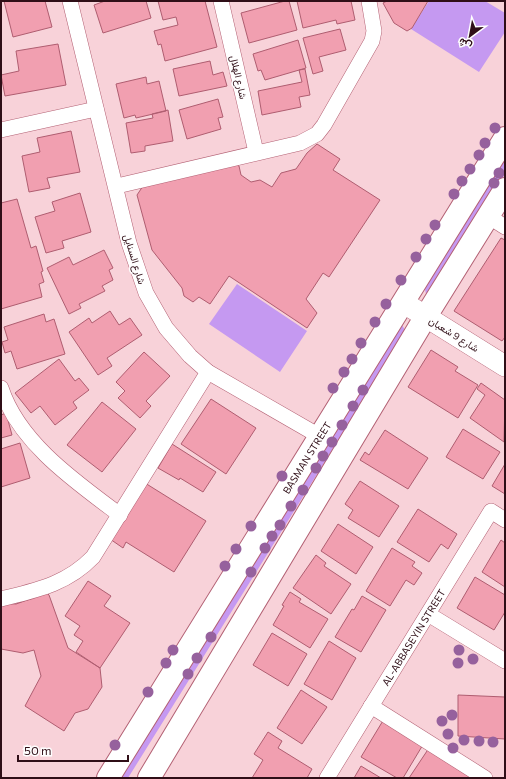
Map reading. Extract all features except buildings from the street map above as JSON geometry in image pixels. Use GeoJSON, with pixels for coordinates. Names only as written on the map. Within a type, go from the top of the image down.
{"type":"FeatureCollection","features":[{"type":"Feature","properties":{"kind":"main road","name":"BASMAN STREET"},"geometry":{"type":"LineString","coordinates":[[108,778],[321,437],[505,138]]}},
{"type":"Feature","properties":{"kind":"main road"},"geometry":{"type":"LineString","coordinates":[[148,778],[426,316],[496,222],[505,189]]}},
{"type":"Feature","properties":{"kind":"street","name":"شارع السنايل"},"geometry":{"type":"LineString","coordinates":[[70,1],[96,109],[117,186],[129,242],[146,293],[166,328],[190,356],[208,372],[321,437]]}},
{"type":"Feature","properties":{"kind":"street","name":"شارع الهلال"},"geometry":{"type":"LineString","coordinates":[[221,1],[256,152]]}},
{"type":"Feature","properties":{"kind":"street"},"geometry":{"type":"LineString","coordinates":[[117,186],[308,140],[324,125],[372,40],[374,31],[369,1]]}},
{"type":"Feature","properties":{"kind":"street"},"geometry":{"type":"LineString","coordinates":[[1,130],[96,109]]}},
{"type":"Feature","properties":{"kind":"street","name":"شارع 9 شعبان"},"geometry":{"type":"LineString","coordinates":[[404,303],[505,366]]}},
{"type":"Feature","properties":{"kind":"street"},"geometry":{"type":"LineString","coordinates":[[1,599],[57,583],[72,576],[93,557],[208,372]]}},
{"type":"Feature","properties":{"kind":"street"},"geometry":{"type":"LineString","coordinates":[[1,388],[17,419],[32,440],[74,481],[120,515]]}},
{"type":"Feature","properties":{"kind":"street","name":"AL-ABBASEYIN STREET"},"geometry":{"type":"LineString","coordinates":[[327,778],[491,511],[505,520]]}},
{"type":"Feature","properties":{"kind":"street"},"geometry":{"type":"LineString","coordinates":[[428,614],[505,661]]}},
{"type":"Feature","properties":{"kind":"street"},"geometry":{"type":"LineString","coordinates":[[371,706],[485,778]]}},
{"type":"Feature","properties":{"kind":"shaded area"},"geometry":{"type":"Polygon","coordinates":[[[429,1],[485,1],[505,13],[505,32],[479,72],[411,29],[429,1]]]}},
{"type":"Feature","properties":{"kind":"shaded area"},"geometry":{"type":"Polygon","coordinates":[[[505,153],[505,174],[434,289],[428,295],[426,294],[425,289],[427,285],[466,222],[469,213],[505,153]]]}},
{"type":"Feature","properties":{"kind":"shaded area"},"geometry":{"type":"Polygon","coordinates":[[[237,284],[307,331],[280,372],[209,324],[237,284]]]}},
{"type":"Feature","properties":{"kind":"shaded area"},"geometry":{"type":"Polygon","coordinates":[[[402,325],[405,330],[398,344],[128,778],[120,778],[402,325]]]}}]}
